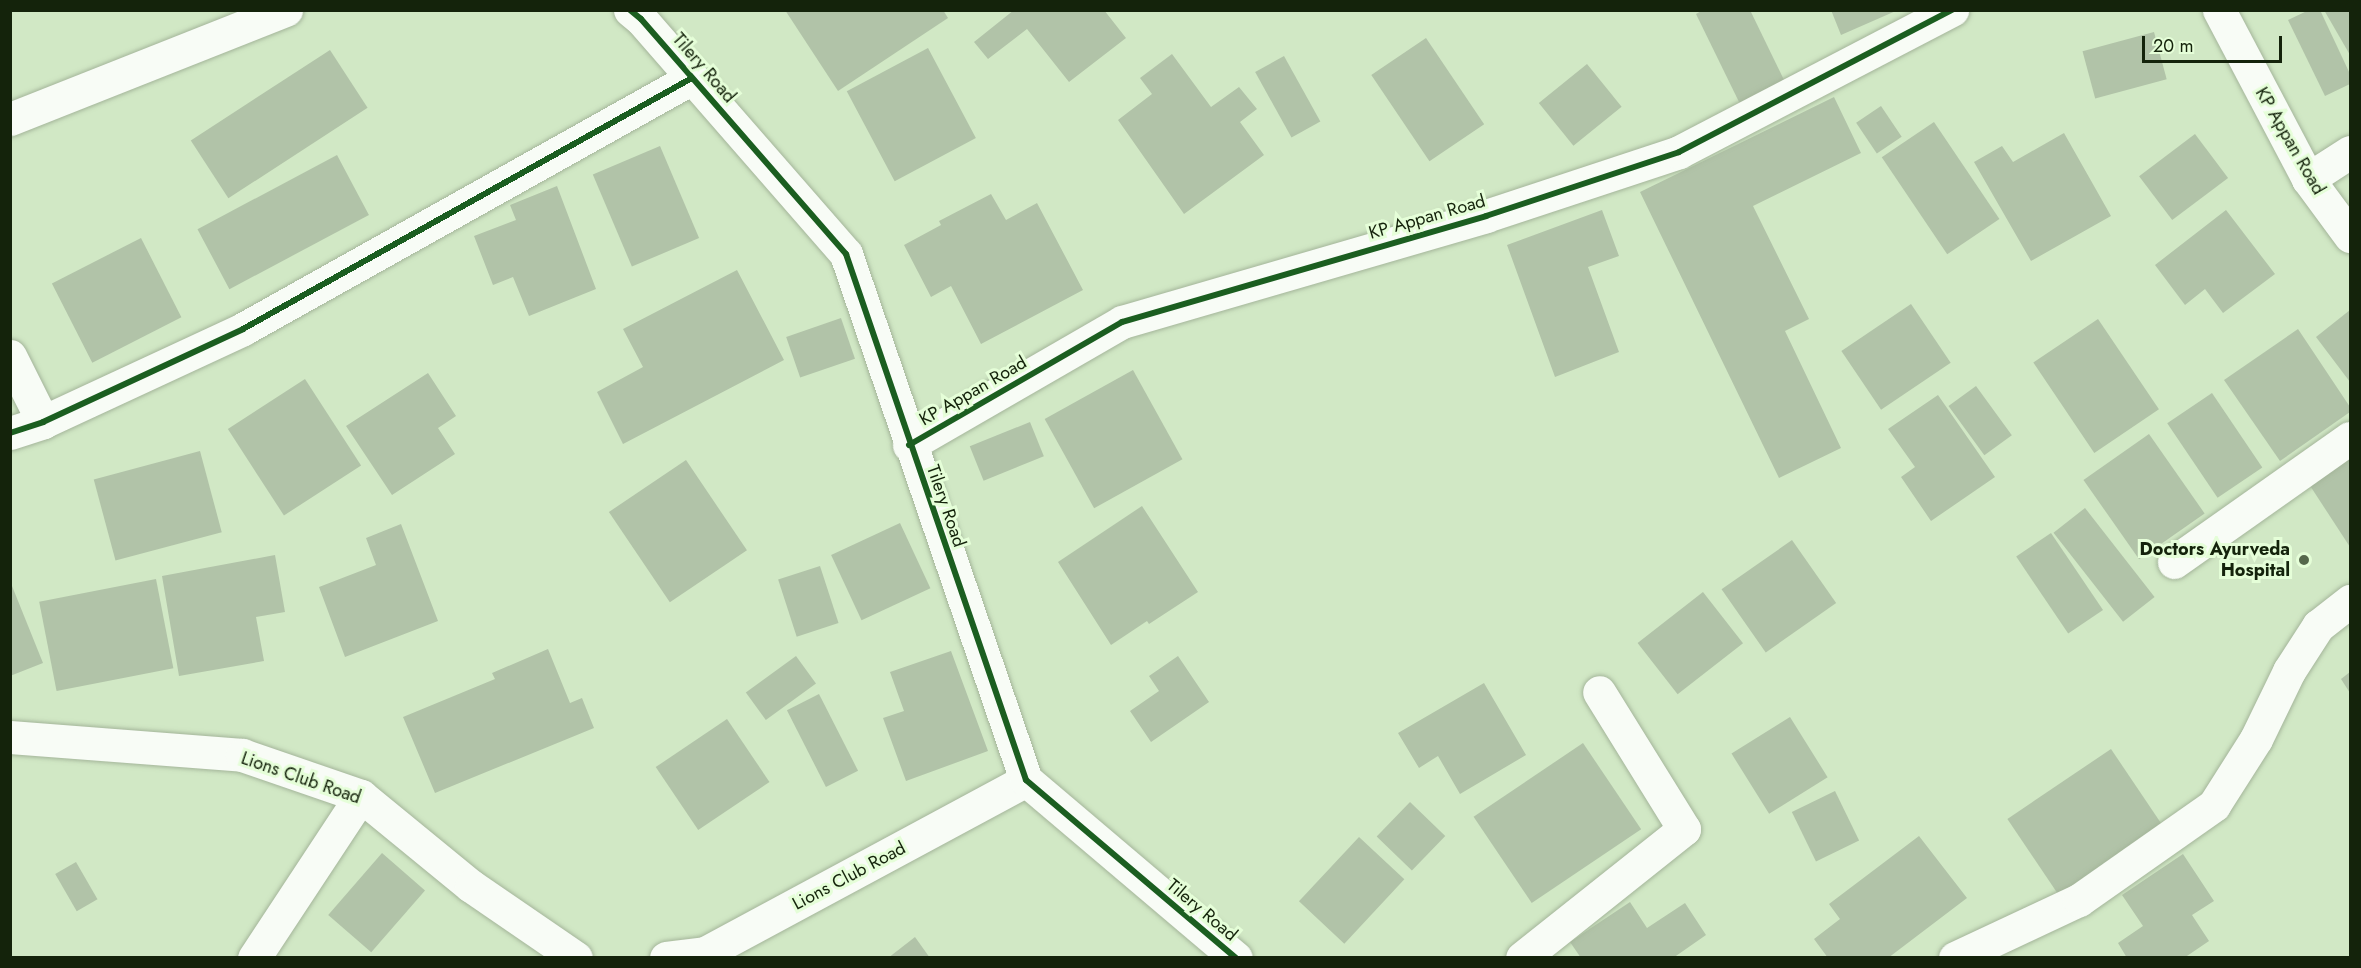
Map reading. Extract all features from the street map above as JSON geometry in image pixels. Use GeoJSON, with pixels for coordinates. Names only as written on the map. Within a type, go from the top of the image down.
{"type":"FeatureCollection","features":[{"type":"Feature","properties":{"kind":"street"},"geometry":{"type":"LineString","coordinates":[[10,119],[286,10]]}},
{"type":"Feature","properties":{"kind":"street","name":"Tilery Road"},"geometry":{"type":"LineString","coordinates":[[630,10],[641,19],[846,254],[909,445],[1026,780],[1236,957]]}},
{"type":"Feature","properties":{"kind":"street","name":"KP Appan Road"},"geometry":{"type":"LineString","coordinates":[[909,445],[1122,322],[1486,216],[1679,152],[1952,10]]}},
{"type":"Feature","properties":{"kind":"street","name":"KP Appan Road"},"geometry":{"type":"LineString","coordinates":[[2219,10],[2308,179],[2350,236]]}},
{"type":"Feature","properties":{"kind":"street"},"geometry":{"type":"LineString","coordinates":[[10,433],[43,422],[243,329],[692,78]]}},
{"type":"Feature","properties":{"kind":"street"},"geometry":{"type":"LineString","coordinates":[[2308,179],[2350,152]]}},
{"type":"Feature","properties":{"kind":"street"},"geometry":{"type":"LineString","coordinates":[[10,356],[43,422]]}},
{"type":"Feature","properties":{"kind":"street"},"geometry":{"type":"LineString","coordinates":[[2174,562],[2350,438]]}},
{"type":"Feature","properties":{"kind":"street"},"geometry":{"type":"LineString","coordinates":[[1955,957],[2079,900],[2214,805],[2256,740],[2289,671],[2318,626],[2350,601]]}},
{"type":"Feature","properties":{"kind":"street"},"geometry":{"type":"LineString","coordinates":[[1521,957],[1684,829],[1599,692]]}},
{"type":"Feature","properties":{"kind":"street","name":"Lions Club Road"},"geometry":{"type":"LineString","coordinates":[[10,737],[242,755],[361,796],[471,886],[576,957]]}},
{"type":"Feature","properties":{"kind":"street","name":"Lions Club Road"},"geometry":{"type":"LineString","coordinates":[[666,957],[705,953],[1026,780]]}},
{"type":"Feature","properties":{"kind":"street"},"geometry":{"type":"LineString","coordinates":[[254,957],[361,796]]}},
{"type":"Feature","properties":{"kind":"building"},"geometry":{"type":"Polygon","coordinates":[[[785,10],[943,10],[948,18],[838,91],[785,10]]]}},
{"type":"Feature","properties":{"kind":"building"},"geometry":{"type":"Polygon","coordinates":[[[1014,10],[1104,10],[1126,38],[1069,82],[1027,29],[988,59],[974,42],[1014,10]]]}},
{"type":"Feature","properties":{"kind":"building"},"geometry":{"type":"Polygon","coordinates":[[[1703,10],[1750,10],[1785,82],[1740,104],[1696,14],[1703,10]]]}},
{"type":"Feature","properties":{"kind":"building"},"geometry":{"type":"Polygon","coordinates":[[[1831,10],[1898,10],[1841,35],[1831,10]]]}},
{"type":"Feature","properties":{"kind":"building"},"geometry":{"type":"Polygon","coordinates":[[[2309,10],[2320,10],[2350,74],[2350,84],[2325,96],[2288,20],[2309,10]]]}},
{"type":"Feature","properties":{"kind":"building"},"geometry":{"type":"Polygon","coordinates":[[[2324,10],[2350,10],[2350,55],[2324,10]]]}},
{"type":"Feature","properties":{"kind":"building"},"geometry":{"type":"Polygon","coordinates":[[[2154,32],[2167,79],[2095,98],[2083,51],[2154,32]]]}},
{"type":"Feature","properties":{"kind":"building"},"geometry":{"type":"Polygon","coordinates":[[[1426,38],[1484,124],[1429,161],[1371,75],[1426,38]]]}},
{"type":"Feature","properties":{"kind":"building"},"geometry":{"type":"Polygon","coordinates":[[[928,48],[976,138],[895,181],[847,91],[928,48]]]}},
{"type":"Feature","properties":{"kind":"building"},"geometry":{"type":"Polygon","coordinates":[[[330,50],[368,108],[228,198],[191,140],[330,50]]]}},
{"type":"Feature","properties":{"kind":"building"},"geometry":{"type":"Polygon","coordinates":[[[1172,54],[1211,107],[1239,87],[1257,109],[1240,122],[1264,155],[1184,214],[1118,120],[1152,94],[1140,78],[1172,54]]]}},
{"type":"Feature","properties":{"kind":"building"},"geometry":{"type":"Polygon","coordinates":[[[1284,56],[1320,122],[1291,138],[1255,72],[1284,56]]]}},
{"type":"Feature","properties":{"kind":"building"},"geometry":{"type":"Polygon","coordinates":[[[1587,64],[1622,107],[1573,146],[1539,103],[1587,64]]]}},
{"type":"Feature","properties":{"kind":"building"},"geometry":{"type":"Polygon","coordinates":[[[1834,97],[1861,153],[1753,206],[1809,319],[1785,331],[1841,448],[1779,478],[1640,192],[1834,97]]]}},
{"type":"Feature","properties":{"kind":"building"},"geometry":{"type":"Polygon","coordinates":[[[1881,106],[1902,137],[1877,153],[1856,123],[1881,106]]]}},
{"type":"Feature","properties":{"kind":"building"},"geometry":{"type":"Polygon","coordinates":[[[1934,122],[1999,219],[1947,254],[1882,157],[1934,122]]]}},
{"type":"Feature","properties":{"kind":"building"},"geometry":{"type":"Polygon","coordinates":[[[2064,133],[2111,216],[2031,261],[1974,162],[2002,146],[2013,162],[2064,133]]]}},
{"type":"Feature","properties":{"kind":"building"},"geometry":{"type":"Polygon","coordinates":[[[2195,134],[2228,178],[2172,220],[2139,176],[2195,134]]]}},
{"type":"Feature","properties":{"kind":"building"},"geometry":{"type":"Polygon","coordinates":[[[660,146],[699,238],[632,267],[593,175],[660,146]]]}},
{"type":"Feature","properties":{"kind":"building"},"geometry":{"type":"Polygon","coordinates":[[[337,155],[369,215],[229,289],[197,229],[337,155]]]}},
{"type":"Feature","properties":{"kind":"building"},"geometry":{"type":"Polygon","coordinates":[[[557,186],[596,289],[529,316],[513,277],[493,285],[474,236],[516,220],[510,205],[557,186]]]}},
{"type":"Feature","properties":{"kind":"building"},"geometry":{"type":"Polygon","coordinates":[[[991,194],[1006,220],[1037,203],[1083,290],[981,344],[951,286],[931,297],[904,245],[941,225],[939,221],[991,194]]]}},
{"type":"Feature","properties":{"kind":"building"},"geometry":{"type":"Polygon","coordinates":[[[1602,210],[1619,256],[1588,267],[1619,352],[1555,377],[1507,245],[1602,210]]]}},
{"type":"Feature","properties":{"kind":"building"},"geometry":{"type":"Polygon","coordinates":[[[2226,210],[2275,274],[2223,313],[2205,289],[2185,305],[2155,265],[2226,210]]]}},
{"type":"Feature","properties":{"kind":"building"},"geometry":{"type":"Polygon","coordinates":[[[141,238],[181,317],[92,363],[52,283],[141,238]]]}},
{"type":"Feature","properties":{"kind":"building"},"geometry":{"type":"Polygon","coordinates":[[[737,270],[784,360],[623,444],[597,392],[643,367],[623,329],[737,270]]]}},
{"type":"Feature","properties":{"kind":"building"},"geometry":{"type":"Polygon","coordinates":[[[1911,304],[1951,363],[1881,410],[1841,351],[1911,304]]]}},
{"type":"Feature","properties":{"kind":"building"},"geometry":{"type":"Polygon","coordinates":[[[2350,310],[2350,382],[2316,337],[2350,310]]]}},
{"type":"Feature","properties":{"kind":"building"},"geometry":{"type":"Polygon","coordinates":[[[841,318],[855,359],[800,378],[786,337],[841,318]]]}},
{"type":"Feature","properties":{"kind":"building"},"geometry":{"type":"Polygon","coordinates":[[[2098,319],[2159,409],[2094,453],[2033,363],[2098,319]]]}},
{"type":"Feature","properties":{"kind":"building"},"geometry":{"type":"Polygon","coordinates":[[[2298,329],[2350,407],[2350,412],[2280,461],[2224,380],[2298,329]]]}},
{"type":"Feature","properties":{"kind":"building"},"geometry":{"type":"Polygon","coordinates":[[[1133,370],[1182,459],[1094,508],[1045,419],[1133,370]]]}},
{"type":"Feature","properties":{"kind":"building"},"geometry":{"type":"Polygon","coordinates":[[[428,373],[456,416],[438,428],[455,454],[392,495],[346,426],[428,373]]]}},
{"type":"Feature","properties":{"kind":"building"},"geometry":{"type":"Polygon","coordinates":[[[305,379],[361,465],[284,515],[228,429],[305,379]]]}},
{"type":"Feature","properties":{"kind":"building"},"geometry":{"type":"Polygon","coordinates":[[[1976,386],[2012,435],[1984,455],[1948,406],[1976,386]]]}},
{"type":"Feature","properties":{"kind":"building"},"geometry":{"type":"Polygon","coordinates":[[[2212,393],[2262,468],[2218,498],[2167,423],[2212,393]]]}},
{"type":"Feature","properties":{"kind":"building"},"geometry":{"type":"Polygon","coordinates":[[[1938,395],[1995,477],[1931,521],[1901,477],[1915,467],[1888,429],[1938,395]]]}},
{"type":"Feature","properties":{"kind":"building"},"geometry":{"type":"Polygon","coordinates":[[[1030,422],[1044,456],[984,481],[970,446],[1030,422]]]}},
{"type":"Feature","properties":{"kind":"building"},"geometry":{"type":"Polygon","coordinates":[[[2149,434],[2205,513],[2139,559],[2083,480],[2149,434]]]}},
{"type":"Feature","properties":{"kind":"building"},"geometry":{"type":"Polygon","coordinates":[[[200,451],[222,532],[115,561],[94,479],[200,451]]]}},
{"type":"Feature","properties":{"kind":"building"},"geometry":{"type":"Polygon","coordinates":[[[2350,457],[2350,547],[2305,478],[2350,457]]]}},
{"type":"Feature","properties":{"kind":"building"},"geometry":{"type":"Polygon","coordinates":[[[686,460],[747,550],[670,602],[609,512],[686,460]]]}},
{"type":"Feature","properties":{"kind":"building"},"geometry":{"type":"Polygon","coordinates":[[[1142,506],[1198,592],[1149,624],[1147,621],[1111,645],[1058,562],[1142,506]]]}},
{"type":"Feature","properties":{"kind":"building"},"geometry":{"type":"Polygon","coordinates":[[[2085,508],[2155,597],[2123,622],[2053,533],[2085,508]]]}},
{"type":"Feature","properties":{"kind":"building"},"geometry":{"type":"Polygon","coordinates":[[[900,523],[930,588],[862,620],[831,555],[900,523]]]}},
{"type":"Feature","properties":{"kind":"building"},"geometry":{"type":"Polygon","coordinates":[[[401,524],[438,621],[345,657],[319,587],[376,565],[366,538],[401,524]]]}},
{"type":"Feature","properties":{"kind":"building"},"geometry":{"type":"Polygon","coordinates":[[[2051,533],[2103,610],[2068,634],[2016,556],[2051,533]]]}},
{"type":"Feature","properties":{"kind":"building"},"geometry":{"type":"Polygon","coordinates":[[[1792,540],[1836,603],[1766,652],[1722,589],[1792,540]]]}},
{"type":"Feature","properties":{"kind":"building"},"geometry":{"type":"Polygon","coordinates":[[[275,555],[285,612],[256,617],[264,661],[179,676],[162,576],[275,555]]]}},
{"type":"Feature","properties":{"kind":"building"},"geometry":{"type":"Polygon","coordinates":[[[820,566],[839,623],[797,637],[778,580],[820,566]]]}},
{"type":"Feature","properties":{"kind":"building"},"geometry":{"type":"Polygon","coordinates":[[[156,579],[173,668],[57,691],[39,602],[156,579]]]}},
{"type":"Feature","properties":{"kind":"building"},"geometry":{"type":"Polygon","coordinates":[[[10,581],[43,663],[10,676],[10,581]]]}},
{"type":"Feature","properties":{"kind":"building"},"geometry":{"type":"Polygon","coordinates":[[[1703,592],[1743,643],[1678,694],[1638,643],[1703,592]]]}},
{"type":"Feature","properties":{"kind":"building"},"geometry":{"type":"Polygon","coordinates":[[[548,649],[570,703],[582,698],[594,728],[435,793],[403,717],[495,679],[492,673],[548,649]]]}},
{"type":"Feature","properties":{"kind":"building"},"geometry":{"type":"Polygon","coordinates":[[[951,651],[988,751],[906,781],[883,718],[904,711],[890,672],[951,651]]]}},
{"type":"Feature","properties":{"kind":"building"},"geometry":{"type":"Polygon","coordinates":[[[796,656],[816,684],[766,720],[746,692],[796,656]]]}},
{"type":"Feature","properties":{"kind":"building"},"geometry":{"type":"Polygon","coordinates":[[[1178,656],[1209,702],[1151,742],[1130,711],[1159,691],[1149,676],[1178,656]]]}},
{"type":"Feature","properties":{"kind":"building"},"geometry":{"type":"Polygon","coordinates":[[[2350,672],[2350,693],[2341,679],[2350,672]]]}},
{"type":"Feature","properties":{"kind":"building"},"geometry":{"type":"Polygon","coordinates":[[[1484,683],[1526,755],[1460,794],[1438,756],[1419,768],[1398,733],[1484,683]]]}},
{"type":"Feature","properties":{"kind":"building"},"geometry":{"type":"Polygon","coordinates":[[[819,694],[858,771],[826,787],[787,710],[819,694]]]}},
{"type":"Feature","properties":{"kind":"building"},"geometry":{"type":"Polygon","coordinates":[[[1790,717],[1828,777],[1769,814],[1731,754],[1790,717]]]}},
{"type":"Feature","properties":{"kind":"building"},"geometry":{"type":"Polygon","coordinates":[[[727,719],[769,782],[698,830],[656,767],[727,719]]]}},
{"type":"Feature","properties":{"kind":"building"},"geometry":{"type":"Polygon","coordinates":[[[1583,743],[1641,829],[1532,903],[1474,817],[1583,743]]]}},
{"type":"Feature","properties":{"kind":"building"},"geometry":{"type":"Polygon","coordinates":[[[2111,749],[2167,833],[2064,903],[2007,819],[2111,749]]]}},
{"type":"Feature","properties":{"kind":"building"},"geometry":{"type":"Polygon","coordinates":[[[1835,791],[1859,840],[1816,861],[1792,812],[1835,791]]]}},
{"type":"Feature","properties":{"kind":"building"},"geometry":{"type":"Polygon","coordinates":[[[1410,802],[1445,836],[1412,871],[1377,837],[1410,802]]]}},
{"type":"Feature","properties":{"kind":"building"},"geometry":{"type":"Polygon","coordinates":[[[1919,836],[1967,898],[1888,958],[1828,958],[1814,939],[1840,919],[1829,904],[1919,836]]]}},
{"type":"Feature","properties":{"kind":"building"},"geometry":{"type":"Polygon","coordinates":[[[1359,837],[1404,879],[1344,944],[1299,901],[1359,837]]]}},
{"type":"Feature","properties":{"kind":"building"},"geometry":{"type":"Polygon","coordinates":[[[382,853],[425,890],[371,952],[328,915],[382,853]]]}},
{"type":"Feature","properties":{"kind":"building"},"geometry":{"type":"Polygon","coordinates":[[[2183,854],[2214,901],[2192,915],[2209,941],[2184,958],[2127,958],[2118,943],[2143,926],[2122,895],[2183,854]]]}},
{"type":"Feature","properties":{"kind":"building"},"geometry":{"type":"Polygon","coordinates":[[[76,862],[98,899],[77,911],[55,874],[76,862]]]}},
{"type":"Feature","properties":{"kind":"building"},"geometry":{"type":"Polygon","coordinates":[[[1630,902],[1647,928],[1685,903],[1706,935],[1673,958],[1581,958],[1570,942],[1630,902]]]}},
{"type":"Feature","properties":{"kind":"building"},"geometry":{"type":"Polygon","coordinates":[[[915,937],[930,958],[888,958],[915,937]]]}},
{"type":"Feature","properties":{"kind":"cycle path"},"geometry":{"type":"LineString","coordinates":[[630,10],[641,19],[846,254],[1026,780],[1236,958]]}},
{"type":"Feature","properties":{"kind":"cycle path"},"geometry":{"type":"LineString","coordinates":[[909,445],[1122,322],[1486,216],[1679,152],[1952,10]]}},
{"type":"Feature","properties":{"kind":"cycle path"},"geometry":{"type":"LineString","coordinates":[[10,433],[43,422],[243,329],[692,78]]}},
{"type":"Feature","properties":{"kind":"place","name":"Doctors Ayurveda Hospital"},"geometry":{"type":"Point","coordinates":[2304,560]}}]}
